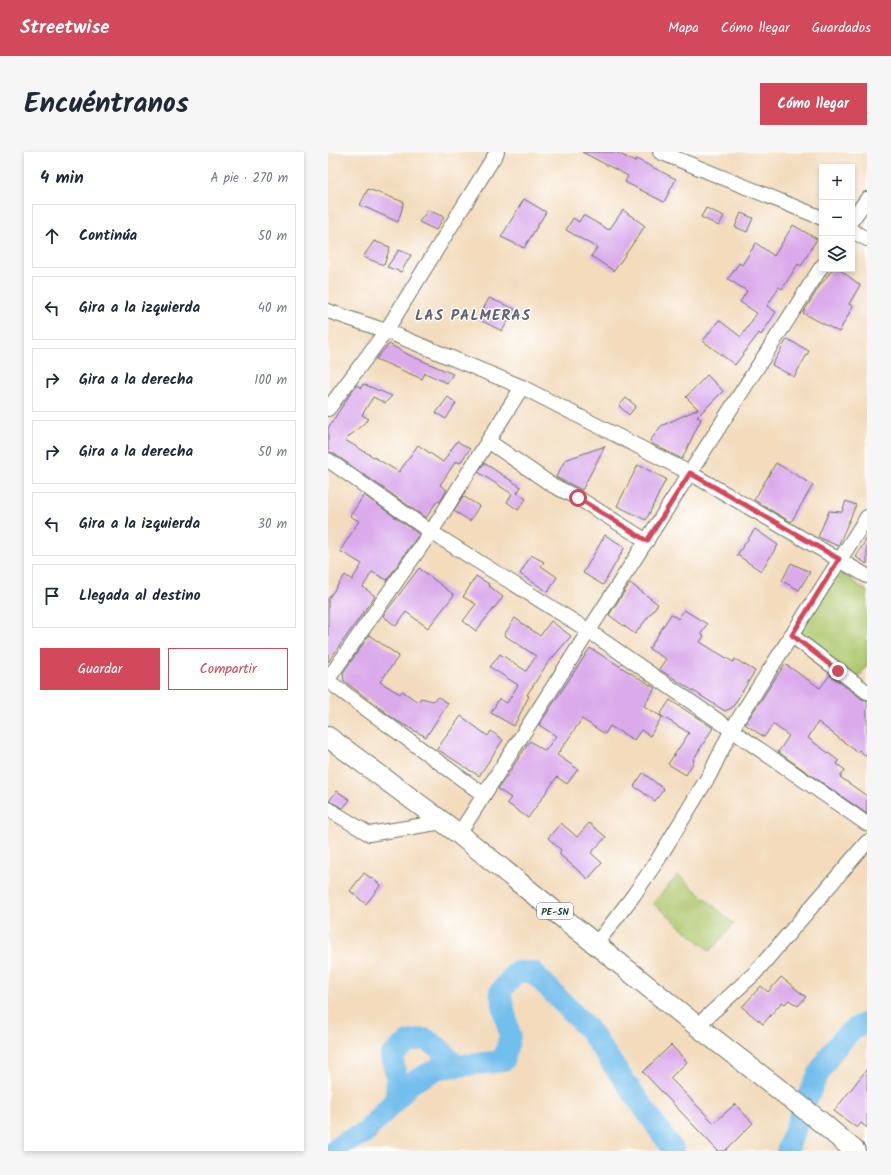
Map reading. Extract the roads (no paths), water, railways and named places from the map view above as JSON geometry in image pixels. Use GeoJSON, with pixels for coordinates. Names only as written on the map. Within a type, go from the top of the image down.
{"type":"FeatureCollection","features":[{"type":"Feature","properties":{"kind":"highway","name":"PE-5N"},"geometry":{"type":"LineString","coordinates":[[328,737],[444,822],[697,1026],[816,1118],[855,1151]]}},
{"type":"Feature","properties":{"kind":"street"},"geometry":{"type":"LineString","coordinates":[[328,409],[386,331],[497,152]]}},
{"type":"Feature","properties":{"kind":"street"},"geometry":{"type":"LineString","coordinates":[[660,152],[819,217]]}},
{"type":"Feature","properties":{"kind":"street"},"geometry":{"type":"LineString","coordinates":[[855,216],[867,200]]}},
{"type":"Feature","properties":{"kind":"street"},"geometry":{"type":"LineString","coordinates":[[855,232],[867,238]]}},
{"type":"Feature","properties":{"kind":"street"},"geometry":{"type":"LineString","coordinates":[[459,834],[819,271]]}},
{"type":"Feature","properties":{"kind":"street"},"geometry":{"type":"LineString","coordinates":[[328,311],[386,331],[522,387],[690,473],[867,576]]}},
{"type":"Feature","properties":{"kind":"street"},"geometry":{"type":"LineString","coordinates":[[484,795],[328,680],[431,532],[522,387]]}},
{"type":"Feature","properties":{"kind":"street"},"geometry":{"type":"LineString","coordinates":[[488,441],[552,485],[578,498],[647,541]]}},
{"type":"Feature","properties":{"kind":"street"},"geometry":{"type":"LineString","coordinates":[[328,460],[431,532],[589,632],[867,824]]}},
{"type":"Feature","properties":{"kind":"street"},"geometry":{"type":"LineString","coordinates":[[596,944],[649,874],[710,774],[732,730],[867,517]]}},
{"type":"Feature","properties":{"kind":"street"},"geometry":{"type":"LineString","coordinates":[[792,635],[867,692]]}},
{"type":"Feature","properties":{"kind":"street"},"geometry":{"type":"LineString","coordinates":[[328,809],[369,834],[444,822]]}},
{"type":"Feature","properties":{"kind":"street"},"geometry":{"type":"LineString","coordinates":[[697,1026],[755,972],[867,842]]}},
{"type":"Feature","properties":{"kind":"waterway"},"geometry":{"type":"LineString","coordinates":[[335,1151],[343,1143],[365,1133],[411,1083],[439,1068],[503,1061],[510,1036],[500,992],[516,972],[533,972],[588,1029],[674,1151]]}},
{"type":"Feature","properties":{"kind":"waterway"},"geometry":{"type":"LineString","coordinates":[[787,1151],[812,1088],[828,1058],[849,1033],[867,1022]]}},
{"type":"Feature","properties":{"kind":"waterway"},"geometry":{"type":"LineString","coordinates":[[396,1099],[397,1077],[391,1056],[408,1042],[425,1039],[439,1048],[456,1066]]}},
{"type":"Feature","properties":{"kind":"district","name":"LAS PALMERAS"},"geometry":{"type":"Point","coordinates":[473,315]}}]}
